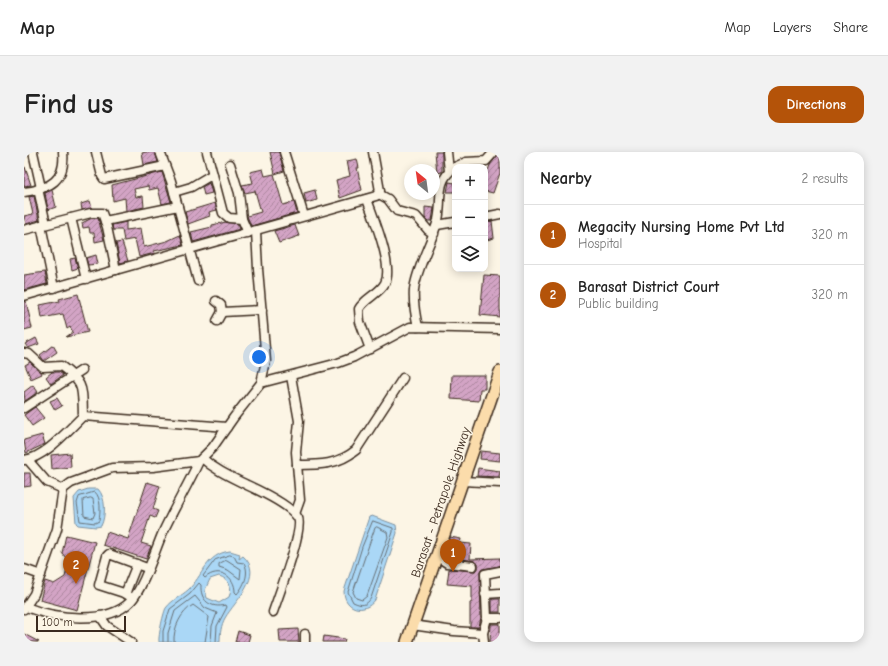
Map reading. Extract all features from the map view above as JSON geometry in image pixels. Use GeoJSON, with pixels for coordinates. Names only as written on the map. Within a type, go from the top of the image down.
{"type":"FeatureCollection","features":[{"type":"Feature","properties":{"kind":"highway","name":"Barasat - Petrapole Highway"},"geometry":{"type":"LineString","coordinates":[[407,642],[500,372]]}},
{"type":"Feature","properties":{"kind":"street"},"geometry":{"type":"LineString","coordinates":[[33,152],[40,189],[54,288]]}},
{"type":"Feature","properties":{"kind":"street"},"geometry":{"type":"LineString","coordinates":[[24,192],[40,189],[53,184],[60,177],[64,163],[63,152]]}},
{"type":"Feature","properties":{"kind":"street"},"geometry":{"type":"LineString","coordinates":[[96,152],[104,180],[165,166]]}},
{"type":"Feature","properties":{"kind":"street"},"geometry":{"type":"LineString","coordinates":[[160,152],[174,192],[198,281]]}},
{"type":"Feature","properties":{"kind":"street"},"geometry":{"type":"LineString","coordinates":[[207,152],[223,213],[229,218],[242,219]]}},
{"type":"Feature","properties":{"kind":"street"},"geometry":{"type":"LineString","coordinates":[[284,152],[304,216]]}},
{"type":"Feature","properties":{"kind":"street"},"geometry":{"type":"LineString","coordinates":[[373,152],[379,194]]}},
{"type":"Feature","properties":{"kind":"street"},"geometry":{"type":"LineString","coordinates":[[447,152],[452,165]]}},
{"type":"Feature","properties":{"kind":"street"},"geometry":{"type":"LineString","coordinates":[[462,164],[466,162],[486,160],[494,152]]}},
{"type":"Feature","properties":{"kind":"street"},"geometry":{"type":"LineString","coordinates":[[230,164],[241,205],[242,219],[252,232],[262,310],[266,361],[261,383],[227,427],[214,447],[200,459],[168,521],[148,568],[129,597],[116,611],[100,616],[62,616],[25,608],[34,594],[57,529],[63,489],[71,483],[112,468],[153,467],[200,459],[210,466],[263,493],[295,514],[299,520],[298,534],[273,612]]}},
{"type":"Feature","properties":{"kind":"street"},"geometry":{"type":"LineString","coordinates":[[418,327],[414,307],[414,285],[437,224],[441,185],[452,169]]}},
{"type":"Feature","properties":{"kind":"street"},"geometry":{"type":"LineString","coordinates":[[174,192],[191,186],[213,174]]}},
{"type":"Feature","properties":{"kind":"street"},"geometry":{"type":"LineString","coordinates":[[24,296],[367,199],[379,194]]}},
{"type":"Feature","properties":{"kind":"street"},"geometry":{"type":"LineString","coordinates":[[379,194],[388,199],[397,211],[416,216],[428,230],[434,234]]}},
{"type":"Feature","properties":{"kind":"street"},"geometry":{"type":"LineString","coordinates":[[367,199],[386,263],[387,276],[381,289],[367,299],[358,309],[360,322],[370,349]]}},
{"type":"Feature","properties":{"kind":"street"},"geometry":{"type":"LineString","coordinates":[[106,221],[178,206]]}},
{"type":"Feature","properties":{"kind":"street"},"geometry":{"type":"LineString","coordinates":[[24,230],[98,212],[102,213],[106,221],[116,270]]}},
{"type":"Feature","properties":{"kind":"street"},"geometry":{"type":"LineString","coordinates":[[488,216],[500,214]]}},
{"type":"Feature","properties":{"kind":"street"},"geometry":{"type":"LineString","coordinates":[[71,218],[86,279]]}},
{"type":"Feature","properties":{"kind":"street"},"geometry":{"type":"LineString","coordinates":[[437,224],[452,222]]}},
{"type":"Feature","properties":{"kind":"street"},"geometry":{"type":"LineString","coordinates":[[216,301],[221,305],[222,312],[217,321]]}},
{"type":"Feature","properties":{"kind":"street"},"geometry":{"type":"LineString","coordinates":[[222,312],[262,310]]}},
{"type":"Feature","properties":{"kind":"street"},"geometry":{"type":"LineString","coordinates":[[261,383],[338,363],[370,349],[402,330],[418,327],[500,329]]}},
{"type":"Feature","properties":{"kind":"street"},"geometry":{"type":"LineString","coordinates":[[24,353],[29,354],[43,367],[61,366],[80,381],[83,416],[63,437],[42,452],[26,460],[47,482],[63,489]]}},
{"type":"Feature","properties":{"kind":"street"},"geometry":{"type":"LineString","coordinates":[[24,408],[54,386],[74,376],[82,370]]}},
{"type":"Feature","properties":{"kind":"street"},"geometry":{"type":"LineString","coordinates":[[291,376],[299,413],[296,445],[300,500],[295,514]]}},
{"type":"Feature","properties":{"kind":"street"},"geometry":{"type":"LineString","coordinates":[[297,464],[334,463],[347,457],[356,450],[403,378]]}},
{"type":"Feature","properties":{"kind":"street"},"geometry":{"type":"LineString","coordinates":[[83,416],[227,427]]}},
{"type":"Feature","properties":{"kind":"street"},"geometry":{"type":"LineString","coordinates":[[463,481],[500,483]]}},
{"type":"Feature","properties":{"kind":"street"},"geometry":{"type":"LineString","coordinates":[[129,597],[99,585],[107,556],[110,554],[148,568]]}},
{"type":"Feature","properties":{"kind":"street"},"geometry":{"type":"LineString","coordinates":[[436,556],[447,563],[473,566]]}},
{"type":"Feature","properties":{"kind":"street"},"geometry":{"type":"LineString","coordinates":[[129,597],[137,564]]}},
{"type":"Feature","properties":{"kind":"street"},"geometry":{"type":"LineString","coordinates":[[24,569],[41,575]]}},
{"type":"Feature","properties":{"kind":"street"},"geometry":{"type":"LineString","coordinates":[[412,625],[454,631],[484,638],[487,618],[485,574],[500,571]]}},
{"type":"Feature","properties":{"kind":"street"},"geometry":{"type":"LineString","coordinates":[[486,594],[500,594]]}},
{"type":"Feature","properties":{"kind":"street"},"geometry":{"type":"LineString","coordinates":[[100,616],[107,626],[131,642]]}},
{"type":"Feature","properties":{"kind":"street"},"geometry":{"type":"LineString","coordinates":[[487,618],[500,618]]}},
{"type":"Feature","properties":{"kind":"water"},"geometry":{"type":"Polygon","coordinates":[[[88,489],[98,489],[103,497],[104,512],[101,526],[96,527],[78,525],[76,523],[74,498],[79,492],[88,489]]]}},
{"type":"Feature","properties":{"kind":"water"},"geometry":{"type":"Polygon","coordinates":[[[372,516],[396,525],[397,533],[375,600],[371,605],[366,607],[355,608],[347,602],[344,591],[369,517],[372,516]]]}},
{"type":"Feature","properties":{"kind":"water"},"geometry":{"type":"Polygon","coordinates":[[[230,551],[240,554],[239,559],[243,556],[249,563],[251,571],[250,579],[246,588],[224,621],[221,630],[220,642],[159,642],[161,624],[168,605],[188,590],[210,561],[215,556],[230,551]],[[219,576],[210,579],[205,590],[207,598],[219,603],[229,597],[231,590],[228,581],[219,576]]]}},
{"type":"Feature","properties":{"kind":"building"},"geometry":{"type":"Polygon","coordinates":[[[155,152],[158,162],[144,165],[142,153],[155,152]]]}},
{"type":"Feature","properties":{"kind":"building"},"geometry":{"type":"Polygon","coordinates":[[[270,152],[279,152],[284,171],[275,174],[270,152]]]}},
{"type":"Feature","properties":{"kind":"building"},"geometry":{"type":"Polygon","coordinates":[[[435,152],[442,152],[442,172],[440,172],[440,164],[436,164],[435,152]]]}},
{"type":"Feature","properties":{"kind":"building"},"geometry":{"type":"Polygon","coordinates":[[[500,152],[500,173],[493,193],[488,192],[488,171],[490,165],[500,152]]]}},
{"type":"Feature","properties":{"kind":"building"},"geometry":{"type":"Polygon","coordinates":[[[357,159],[359,168],[357,168],[362,190],[340,198],[336,180],[350,176],[347,161],[357,159]]]}},
{"type":"Feature","properties":{"kind":"building"},"geometry":{"type":"Polygon","coordinates":[[[25,167],[31,185],[24,186],[25,167]]]}},
{"type":"Feature","properties":{"kind":"building"},"geometry":{"type":"Polygon","coordinates":[[[263,169],[265,176],[274,174],[283,205],[294,202],[297,213],[251,226],[247,216],[261,212],[255,191],[245,193],[242,185],[253,183],[250,172],[263,169]]]}},
{"type":"Feature","properties":{"kind":"building"},"geometry":{"type":"Polygon","coordinates":[[[162,172],[171,202],[162,204],[158,188],[149,190],[148,186],[134,189],[136,197],[143,196],[144,207],[126,211],[125,198],[113,201],[112,185],[162,172]]]}},
{"type":"Feature","properties":{"kind":"building"},"geometry":{"type":"Polygon","coordinates":[[[449,182],[452,182],[452,192],[447,192],[449,182]]]}},
{"type":"Feature","properties":{"kind":"building"},"geometry":{"type":"Polygon","coordinates":[[[209,183],[212,193],[204,195],[202,187],[209,183]]]}},
{"type":"Feature","properties":{"kind":"building"},"geometry":{"type":"Polygon","coordinates":[[[52,190],[56,207],[48,210],[45,193],[52,190]]]}},
{"type":"Feature","properties":{"kind":"building"},"geometry":{"type":"Polygon","coordinates":[[[315,190],[317,200],[306,203],[304,193],[315,190]]]}},
{"type":"Feature","properties":{"kind":"building"},"geometry":{"type":"Polygon","coordinates":[[[34,196],[39,220],[26,224],[24,216],[33,214],[29,197],[34,196]]]}},
{"type":"Feature","properties":{"kind":"building"},"geometry":{"type":"Polygon","coordinates":[[[90,201],[92,208],[82,210],[81,204],[90,201]]]}},
{"type":"Feature","properties":{"kind":"building"},"geometry":{"type":"Polygon","coordinates":[[[215,203],[217,210],[209,212],[210,216],[188,224],[185,212],[215,203]]]}},
{"type":"Feature","properties":{"kind":"building"},"geometry":{"type":"Polygon","coordinates":[[[425,207],[434,208],[432,221],[428,221],[425,218],[425,207]]]}},
{"type":"Feature","properties":{"kind":"building"},"geometry":{"type":"Polygon","coordinates":[[[92,218],[98,218],[104,240],[95,242],[94,233],[90,233],[89,227],[83,228],[82,223],[92,218]]]}},
{"type":"Feature","properties":{"kind":"building"},"geometry":{"type":"Polygon","coordinates":[[[492,221],[494,238],[488,240],[488,236],[488,222],[492,221]]]}},
{"type":"Feature","properties":{"kind":"building"},"geometry":{"type":"Polygon","coordinates":[[[126,222],[126,230],[141,228],[144,247],[167,241],[180,235],[183,245],[154,251],[155,253],[139,257],[135,239],[124,241],[122,230],[113,230],[112,225],[126,222]]]}},
{"type":"Feature","properties":{"kind":"building"},"geometry":{"type":"Polygon","coordinates":[[[226,222],[238,224],[240,229],[193,242],[191,232],[226,222]]]}},
{"type":"Feature","properties":{"kind":"building"},"geometry":{"type":"Polygon","coordinates":[[[295,225],[299,236],[279,243],[274,231],[295,225]]]}},
{"type":"Feature","properties":{"kind":"building"},"geometry":{"type":"Polygon","coordinates":[[[122,242],[128,261],[120,263],[116,243],[122,242]]]}},
{"type":"Feature","properties":{"kind":"building"},"geometry":{"type":"Polygon","coordinates":[[[96,255],[98,264],[88,265],[86,258],[96,255]]]}},
{"type":"Feature","properties":{"kind":"building"},"geometry":{"type":"Polygon","coordinates":[[[75,258],[78,268],[72,270],[70,259],[75,258]]]}},
{"type":"Feature","properties":{"kind":"building"},"geometry":{"type":"Polygon","coordinates":[[[45,272],[47,284],[24,290],[24,275],[45,272]]]}},
{"type":"Feature","properties":{"kind":"building"},"geometry":{"type":"Polygon","coordinates":[[[484,275],[500,276],[500,317],[480,315],[484,275]]]}},
{"type":"Feature","properties":{"kind":"building"},"geometry":{"type":"Polygon","coordinates":[[[78,294],[88,332],[66,337],[73,332],[70,327],[67,329],[63,314],[42,318],[40,305],[60,301],[59,299],[78,294]]]}},
{"type":"Feature","properties":{"kind":"building"},"geometry":{"type":"Polygon","coordinates":[[[24,301],[26,301],[32,328],[24,330],[24,301]]]}},
{"type":"Feature","properties":{"kind":"building"},"geometry":{"type":"Polygon","coordinates":[[[36,338],[39,344],[28,348],[25,344],[36,338]]]}},
{"type":"Feature","properties":{"kind":"building"},"geometry":{"type":"Polygon","coordinates":[[[53,345],[57,352],[44,361],[40,355],[53,345]]]}},
{"type":"Feature","properties":{"kind":"building"},"geometry":{"type":"Polygon","coordinates":[[[30,362],[42,374],[31,379],[25,365],[30,362]]]}},
{"type":"Feature","properties":{"kind":"building"},"geometry":{"type":"Polygon","coordinates":[[[52,372],[59,372],[63,375],[51,384],[46,377],[52,372]]]}},
{"type":"Feature","properties":{"kind":"building"},"geometry":{"type":"Polygon","coordinates":[[[452,375],[485,375],[485,389],[480,389],[479,401],[451,399],[452,375]]]}},
{"type":"Feature","properties":{"kind":"building"},"geometry":{"type":"Polygon","coordinates":[[[33,385],[38,392],[25,401],[24,392],[33,385]]]}},
{"type":"Feature","properties":{"kind":"building"},"geometry":{"type":"Polygon","coordinates":[[[57,398],[62,406],[55,410],[50,401],[57,398]]]}},
{"type":"Feature","properties":{"kind":"building"},"geometry":{"type":"Polygon","coordinates":[[[35,407],[44,418],[32,426],[24,415],[35,407]]]}},
{"type":"Feature","properties":{"kind":"building"},"geometry":{"type":"Polygon","coordinates":[[[42,435],[45,444],[26,453],[24,440],[42,435]]]}},
{"type":"Feature","properties":{"kind":"building"},"geometry":{"type":"Polygon","coordinates":[[[481,451],[500,453],[500,461],[480,459],[481,451]]]}},
{"type":"Feature","properties":{"kind":"building"},"geometry":{"type":"Polygon","coordinates":[[[70,453],[71,467],[52,469],[51,455],[70,453]]]}},
{"type":"Feature","properties":{"kind":"building"},"geometry":{"type":"Polygon","coordinates":[[[478,468],[500,471],[499,477],[477,476],[478,468]]]}},
{"type":"Feature","properties":{"kind":"building"},"geometry":{"type":"Polygon","coordinates":[[[24,473],[30,473],[31,486],[24,487],[24,473]]]}},
{"type":"Feature","properties":{"kind":"building"},"geometry":{"type":"Polygon","coordinates":[[[147,482],[160,486],[153,509],[158,511],[155,518],[150,516],[141,543],[151,546],[146,559],[103,545],[107,532],[128,539],[147,482]]]}},
{"type":"Feature","properties":{"kind":"building"},"geometry":{"type":"Polygon","coordinates":[[[66,535],[95,542],[77,610],[40,600],[45,581],[54,584],[65,577],[69,562],[62,553],[66,535]]]}},
{"type":"Feature","properties":{"kind":"building"},"geometry":{"type":"Polygon","coordinates":[[[450,537],[461,539],[460,543],[471,544],[470,559],[500,558],[500,566],[482,569],[480,572],[481,617],[479,627],[470,627],[472,586],[447,584],[449,569],[475,571],[478,569],[478,564],[474,561],[446,556],[450,537]]]}},
{"type":"Feature","properties":{"kind":"building"},"geometry":{"type":"Polygon","coordinates":[[[492,599],[500,599],[500,612],[492,612],[492,599]]]}},
{"type":"Feature","properties":{"kind":"building"},"geometry":{"type":"Polygon","coordinates":[[[491,624],[500,624],[500,642],[490,642],[491,624]]]}},
{"type":"Feature","properties":{"kind":"building"},"geometry":{"type":"Polygon","coordinates":[[[298,629],[299,642],[280,642],[279,630],[298,629]]]}},
{"type":"Feature","properties":{"kind":"building"},"geometry":{"type":"Polygon","coordinates":[[[238,631],[250,635],[248,642],[235,642],[238,631]]]}},
{"type":"Feature","properties":{"kind":"building"},"geometry":{"type":"Polygon","coordinates":[[[24,634],[39,642],[24,642],[24,634]]]}},
{"type":"Feature","properties":{"kind":"building"},"geometry":{"type":"Polygon","coordinates":[[[324,636],[345,639],[344,642],[323,642],[324,636]]]}},
{"type":"Feature","properties":{"kind":"place","name":"Megacity Nursing Home Pvt Ltd"},"geometry":{"type":"Point","coordinates":[453,572]}},
{"type":"Feature","properties":{"kind":"place","name":"Barasat District Court"},"geometry":{"type":"Point","coordinates":[76,584]}}]}
